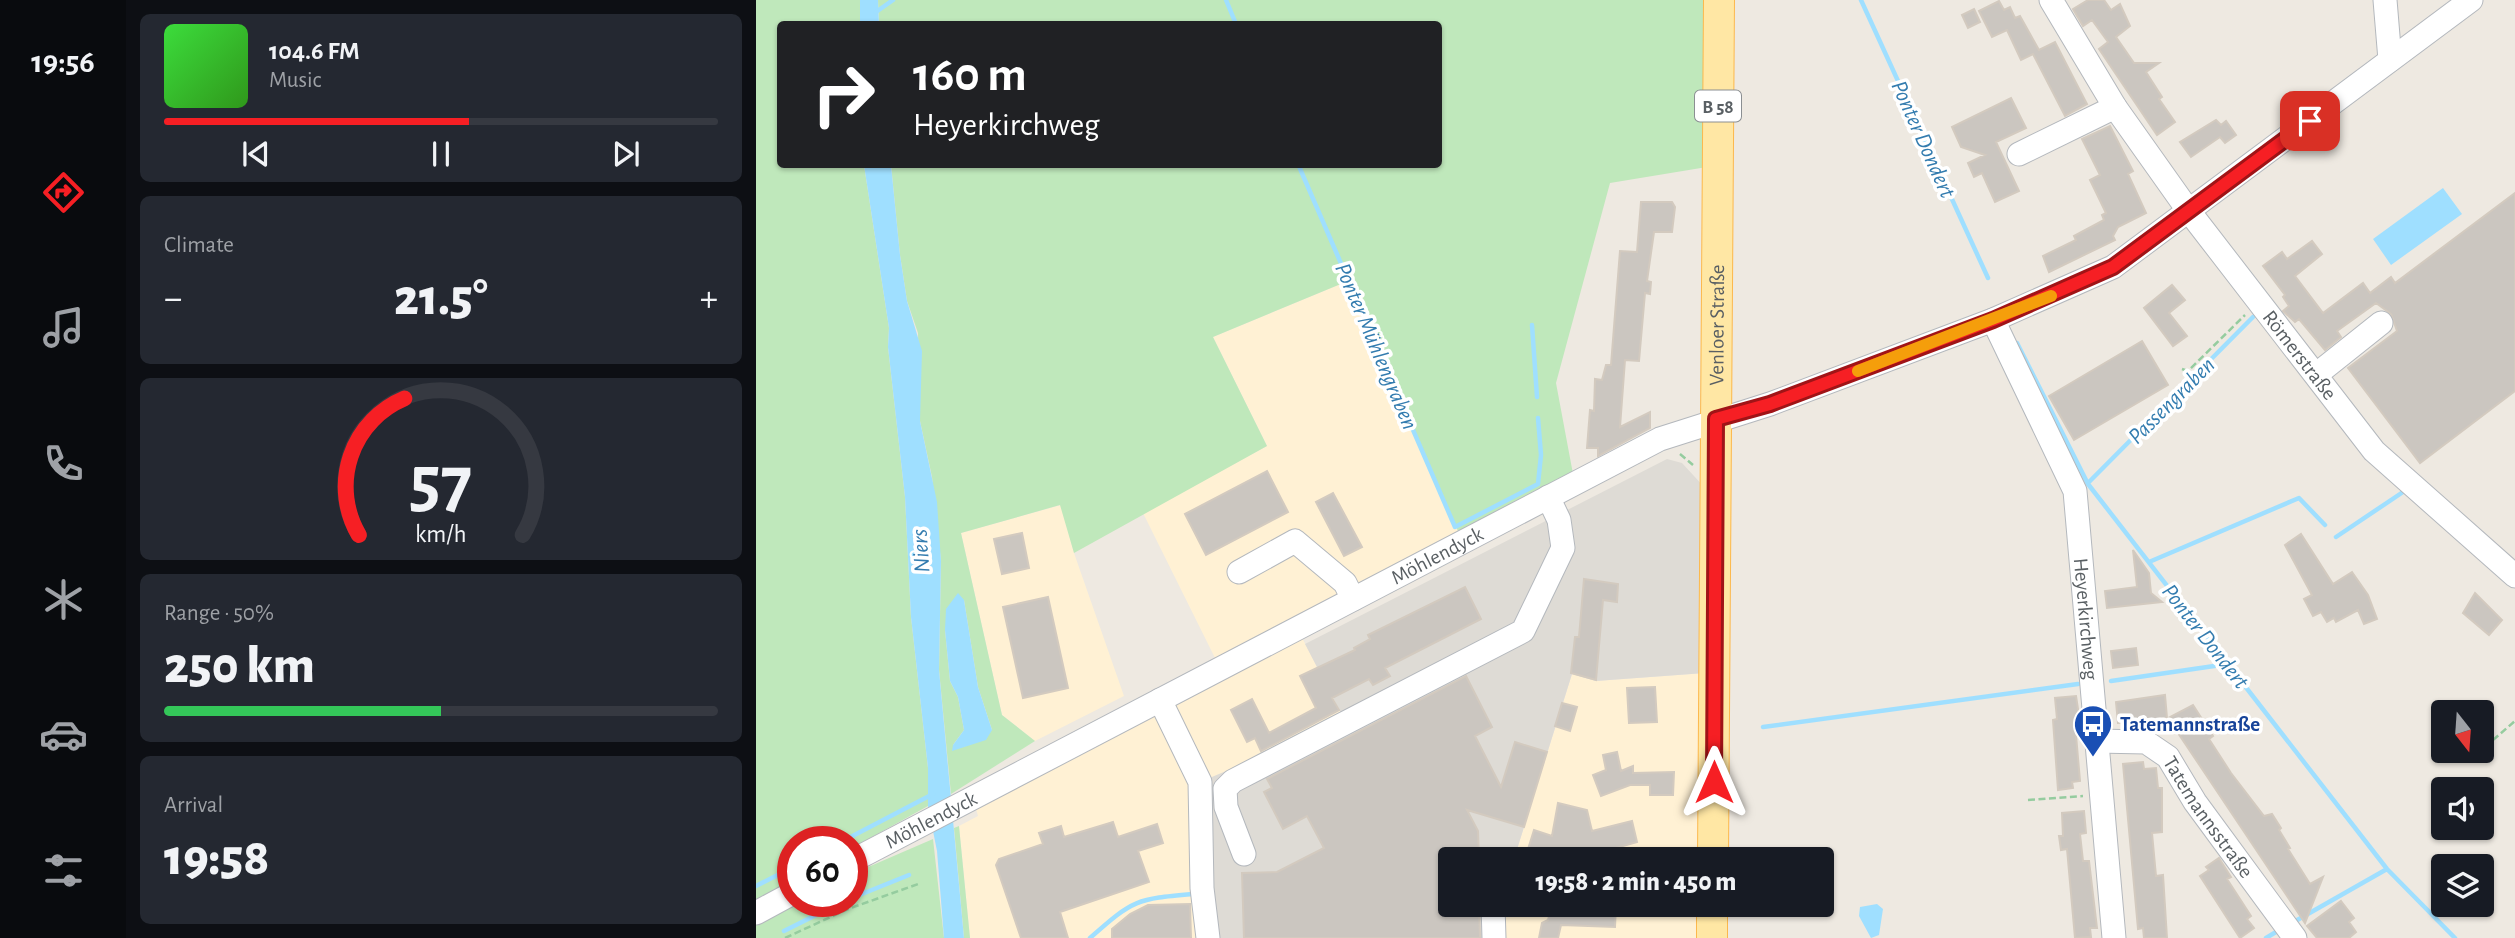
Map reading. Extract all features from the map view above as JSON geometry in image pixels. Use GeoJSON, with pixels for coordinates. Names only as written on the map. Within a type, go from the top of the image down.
{"type":"FeatureCollection","features":[{"type":"Feature","properties":{"kind":"main road","name":"Venloer Straße"},"geometry":{"type":"LineString","coordinates":[[1713,847],[1719,0]]}},
{"type":"Feature","properties":{"kind":"main road"},"geometry":{"type":"LineString","coordinates":[[1712,917],[1712,938]]}},
{"type":"Feature","properties":{"kind":"street","name":"Römerstraße"},"geometry":{"type":"LineString","coordinates":[[2051,0],[2115,107],[2188,210],[2257,302],[2317,374],[2374,452],[2515,576]]}},
{"type":"Feature","properties":{"kind":"street"},"geometry":{"type":"LineString","coordinates":[[2385,0],[2390,60]]}},
{"type":"Feature","properties":{"kind":"street"},"geometry":{"type":"LineString","coordinates":[[1716,419],[1770,404],[1993,320],[2113,267],[2165,231],[2188,210],[2471,0]]}},
{"type":"Feature","properties":{"kind":"street"},"geometry":{"type":"LineString","coordinates":[[2019,154],[2115,107]]}},
{"type":"Feature","properties":{"kind":"street","name":"Heyerkirchweg"},"geometry":{"type":"LineString","coordinates":[[1993,320],[2075,491],[2114,938]]}},
{"type":"Feature","properties":{"kind":"street"},"geometry":{"type":"LineString","coordinates":[[2317,374],[2381,323]]}},
{"type":"Feature","properties":{"kind":"street","name":"Möhlendyck"},"geometry":{"type":"LineString","coordinates":[[868,852],[1660,439],[1716,419]]}},
{"type":"Feature","properties":{"kind":"street"},"geometry":{"type":"LineString","coordinates":[[1244,854],[1226,807],[1225,789],[1233,781],[1523,631],[1563,548],[1559,520],[1548,497]]}},
{"type":"Feature","properties":{"kind":"street"},"geometry":{"type":"LineString","coordinates":[[1239,572],[1295,541],[1345,583],[1353,599]]}},
{"type":"Feature","properties":{"kind":"street"},"geometry":{"type":"LineString","coordinates":[[1160,700],[1200,782],[1202,888],[1208,938]]}},
{"type":"Feature","properties":{"kind":"street","name":"Tatemannsstraße"},"geometry":{"type":"LineString","coordinates":[[2096,741],[2146,742],[2168,757],[2195,802],[2295,938]]}},
{"type":"Feature","properties":{"kind":"street"},"geometry":{"type":"LineString","coordinates":[[756,913],[777,902]]}},
{"type":"Feature","properties":{"kind":"street"},"geometry":{"type":"LineString","coordinates":[[1493,917],[1494,938]]}},
{"type":"Feature","properties":{"kind":"path"},"geometry":{"type":"LineString","coordinates":[[2182,369],[2188,372],[2257,302]]}},
{"type":"Feature","properties":{"kind":"path"},"geometry":{"type":"LineString","coordinates":[[2494,739],[2515,721]]}},
{"type":"Feature","properties":{"kind":"path"},"geometry":{"type":"LineString","coordinates":[[2028,800],[2101,794]]}},
{"type":"Feature","properties":{"kind":"path"},"geometry":{"type":"LineString","coordinates":[[785,938],[848,909],[921,883]]}},
{"type":"Feature","properties":{"kind":"shaded area"},"geometry":{"type":"Polygon","coordinates":[[[1348,281],[1458,531],[1215,658],[1143,513],[1267,446],[1213,337],[1348,281]]]}},
{"type":"Feature","properties":{"kind":"shaded area"},"geometry":{"type":"Polygon","coordinates":[[[1667,459],[1682,463],[1706,489],[1705,673],[1596,681],[1572,674],[1518,847],[1438,847],[1438,917],[1504,917],[1505,938],[1208,938],[1200,782],[1264,755],[1342,715],[1305,644],[1667,459]]]}},
{"type":"Feature","properties":{"kind":"shaded area"},"geometry":{"type":"Polygon","coordinates":[[[1061,505],[1074,553],[1124,696],[1035,741],[1002,715],[961,533],[1061,505]]]}},
{"type":"Feature","properties":{"kind":"shaded area"},"geometry":{"type":"Polygon","coordinates":[[[1297,628],[1342,715],[1208,938],[970,938],[959,826],[978,816],[973,798],[1297,628]]]}},
{"type":"Feature","properties":{"kind":"shaded area"},"geometry":{"type":"Polygon","coordinates":[[[1705,673],[1703,847],[1518,847],[1572,674],[1596,681],[1705,673]]]}},
{"type":"Feature","properties":{"kind":"shaded area"},"geometry":{"type":"Polygon","coordinates":[[[1504,917],[1702,917],[1702,938],[1505,938],[1504,917]]]}},
{"type":"Feature","properties":{"kind":"green space"},"geometry":{"type":"Polygon","coordinates":[[[756,0],[860,0],[860,21],[777,21],[777,168],[864,168],[889,328],[888,347],[905,497],[911,617],[928,768],[928,806],[868,839],[868,826],[777,826],[777,890],[756,901],[756,0]]]}},
{"type":"Feature","properties":{"kind":"green space"},"geometry":{"type":"Polygon","coordinates":[[[878,0],[1708,0],[1707,167],[1610,183],[1556,383],[1573,474],[1458,531],[1348,281],[1213,337],[1267,446],[1074,553],[1060,505],[961,533],[1002,715],[1035,741],[951,794],[939,670],[941,561],[932,477],[920,421],[918,333],[907,301],[891,168],[1442,168],[1442,21],[879,21],[878,0]],[[964,600],[945,630],[950,681],[958,697],[964,730],[953,745],[992,730],[978,687],[964,600]]]}},
{"type":"Feature","properties":{"kind":"green space"},"geometry":{"type":"Polygon","coordinates":[[[959,826],[970,938],[964,938],[954,828],[959,826]]]}},
{"type":"Feature","properties":{"kind":"green space"},"geometry":{"type":"Polygon","coordinates":[[[933,839],[944,938],[756,938],[756,913],[777,906],[777,917],[868,917],[868,867],[933,839]]]}},
{"type":"Feature","properties":{"kind":"water"},"geometry":{"type":"Polygon","coordinates":[[[860,0],[878,0],[879,21],[860,21],[860,0]]]}},
{"type":"Feature","properties":{"kind":"water","name":"Niers"},"geometry":{"type":"Polygon","coordinates":[[[864,168],[891,168],[907,301],[922,351],[920,421],[937,502],[941,561],[939,670],[964,938],[944,938],[937,851],[928,806],[928,768],[911,617],[905,497],[888,347],[889,328],[864,168]]]}},
{"type":"Feature","properties":{"kind":"water"},"geometry":{"type":"Polygon","coordinates":[[[2443,188],[2462,214],[2391,265],[2373,239],[2443,188]]]}},
{"type":"Feature","properties":{"kind":"water"},"geometry":{"type":"Polygon","coordinates":[[[958,593],[964,600],[978,687],[992,730],[986,740],[952,751],[953,745],[964,730],[958,697],[950,681],[945,630],[946,609],[958,593]]]}},
{"type":"Feature","properties":{"kind":"water"},"geometry":{"type":"Polygon","coordinates":[[[1877,904],[1883,909],[1879,935],[1871,938],[1859,916],[1860,907],[1877,904]]]}},
{"type":"Feature","properties":{"kind":"building"},"geometry":{"type":"Polygon","coordinates":[[[2088,0],[2104,0],[2111,10],[2120,4],[2130,26],[2116,37],[2134,63],[2159,63],[2146,72],[2162,97],[2159,99],[2175,122],[2157,135],[2099,49],[2108,42],[2092,20],[2083,26],[2073,9],[2088,0]]]}},
{"type":"Feature","properties":{"kind":"building"},"geometry":{"type":"Polygon","coordinates":[[[1999,1],[2004,10],[2010,7],[2015,18],[2020,16],[2039,50],[2055,42],[2087,104],[2065,116],[2033,54],[2021,60],[2007,30],[1992,37],[1979,11],[1999,1]]]}},
{"type":"Feature","properties":{"kind":"building"},"geometry":{"type":"Polygon","coordinates":[[[1974,9],[1980,22],[1968,28],[1962,15],[1974,9]]]}},
{"type":"Feature","properties":{"kind":"building"},"geometry":{"type":"Polygon","coordinates":[[[2011,98],[2026,128],[1996,142],[2019,191],[1995,202],[1982,173],[1974,177],[1968,163],[1985,155],[1961,147],[1952,127],[2011,98]]]}},
{"type":"Feature","properties":{"kind":"building"},"geometry":{"type":"Polygon","coordinates":[[[2216,120],[2221,125],[2226,121],[2236,135],[2225,143],[2220,137],[2191,157],[2180,142],[2216,120]]]}},
{"type":"Feature","properties":{"kind":"building"},"geometry":{"type":"Polygon","coordinates":[[[2110,126],[2133,171],[2128,174],[2146,213],[2118,227],[2113,236],[2115,240],[2049,272],[2043,256],[2076,240],[2074,236],[2104,220],[2102,215],[2106,213],[2090,180],[2100,175],[2082,139],[2110,126]]]}},
{"type":"Feature","properties":{"kind":"building"},"geometry":{"type":"Polygon","coordinates":[[[2515,193],[2515,391],[2420,463],[2348,368],[2397,331],[2391,314],[2376,303],[2337,331],[2341,337],[2325,350],[2299,319],[2295,322],[2283,311],[2289,306],[2283,297],[2285,295],[2263,266],[2282,252],[2287,259],[2312,241],[2322,254],[2295,276],[2323,313],[2363,283],[2370,293],[2391,277],[2395,283],[2515,193]]]}},
{"type":"Feature","properties":{"kind":"building"},"geometry":{"type":"Polygon","coordinates":[[[1641,202],[1672,202],[1675,207],[1672,232],[1654,232],[1647,281],[1651,282],[1650,294],[1645,293],[1639,361],[1625,360],[1620,427],[1650,412],[1650,428],[1598,456],[1598,448],[1587,448],[1590,410],[1594,411],[1595,379],[1602,380],[1606,365],[1611,365],[1620,251],[1637,252],[1641,202]]]}},
{"type":"Feature","properties":{"kind":"building"},"geometry":{"type":"Polygon","coordinates":[[[2172,285],[2185,300],[2169,313],[2187,336],[2173,346],[2144,308],[2172,285]]]}},
{"type":"Feature","properties":{"kind":"building"},"geometry":{"type":"Polygon","coordinates":[[[2142,341],[2168,385],[2074,440],[2049,396],[2142,341]]]}},
{"type":"Feature","properties":{"kind":"building"},"geometry":{"type":"Polygon","coordinates":[[[1267,471],[1288,512],[1206,555],[1185,514],[1267,471]]]}},
{"type":"Feature","properties":{"kind":"building"},"geometry":{"type":"Polygon","coordinates":[[[1333,493],[1362,547],[1344,556],[1316,502],[1333,493]]]}},
{"type":"Feature","properties":{"kind":"building"},"geometry":{"type":"Polygon","coordinates":[[[1022,533],[1029,568],[1002,574],[994,539],[1022,533]]]}},
{"type":"Feature","properties":{"kind":"building"},"geometry":{"type":"Polygon","coordinates":[[[2301,534],[2333,584],[2352,572],[2368,595],[2377,619],[2364,624],[2358,610],[2336,622],[2334,618],[2327,622],[2321,612],[2313,616],[2304,599],[2312,595],[2285,545],[2301,534]]]}},
{"type":"Feature","properties":{"kind":"building"},"geometry":{"type":"Polygon","coordinates":[[[2133,550],[2149,573],[2151,593],[2162,602],[2107,608],[2105,591],[2137,587],[2133,550]]]}},
{"type":"Feature","properties":{"kind":"building"},"geometry":{"type":"Polygon","coordinates":[[[1584,579],[1618,584],[1617,602],[1603,600],[1596,680],[1571,673],[1575,637],[1579,637],[1584,579]]]}},
{"type":"Feature","properties":{"kind":"building"},"geometry":{"type":"Polygon","coordinates":[[[1465,587],[1481,619],[1385,668],[1390,676],[1373,685],[1369,679],[1332,698],[1339,710],[1261,751],[1255,738],[1247,742],[1231,710],[1252,699],[1269,733],[1316,708],[1300,676],[1355,650],[1354,648],[1370,639],[1368,635],[1465,587]]]}},
{"type":"Feature","properties":{"kind":"building"},"geometry":{"type":"Polygon","coordinates":[[[2475,593],[2502,620],[2489,635],[2463,613],[2475,593]]]}},
{"type":"Feature","properties":{"kind":"building"},"geometry":{"type":"Polygon","coordinates":[[[1048,597],[1068,688],[1023,698],[1003,607],[1048,597]]]}},
{"type":"Feature","properties":{"kind":"building"},"geometry":{"type":"Polygon","coordinates":[[[2136,648],[2138,665],[2113,668],[2111,651],[2136,648]]]}},
{"type":"Feature","properties":{"kind":"building"},"geometry":{"type":"Polygon","coordinates":[[[1466,676],[1492,727],[1475,736],[1501,787],[1515,742],[1547,752],[1524,827],[1467,810],[1478,831],[1479,847],[1438,847],[1438,917],[1479,917],[1480,938],[1244,938],[1242,873],[1277,872],[1324,848],[1307,816],[1283,829],[1264,792],[1272,788],[1267,779],[1466,676]]]}},
{"type":"Feature","properties":{"kind":"building"},"geometry":{"type":"Polygon","coordinates":[[[1655,687],[1657,722],[1629,723],[1627,688],[1655,687]]]}},
{"type":"Feature","properties":{"kind":"building"},"geometry":{"type":"Polygon","coordinates":[[[2165,695],[2167,718],[2118,723],[2116,702],[2165,695]]]}},
{"type":"Feature","properties":{"kind":"building"},"geometry":{"type":"Polygon","coordinates":[[[2076,696],[2082,735],[2076,735],[2080,781],[2072,782],[2073,788],[2058,790],[2053,720],[2057,719],[2055,698],[2076,696]]]}},
{"type":"Feature","properties":{"kind":"building"},"geometry":{"type":"Polygon","coordinates":[[[1562,703],[1577,707],[1570,731],[1555,726],[1562,703]]]}},
{"type":"Feature","properties":{"kind":"building"},"geometry":{"type":"Polygon","coordinates":[[[2193,705],[2213,736],[2209,739],[2231,773],[2264,816],[2272,814],[2281,828],[2279,830],[2290,848],[2288,849],[2310,884],[2323,877],[2305,923],[2168,718],[2193,705]]]}},
{"type":"Feature","properties":{"kind":"building"},"geometry":{"type":"Polygon","coordinates":[[[1617,752],[1621,771],[1633,766],[1633,773],[1674,772],[1673,795],[1650,795],[1650,785],[1630,785],[1601,796],[1593,775],[1606,770],[1603,755],[1617,752]]]}},
{"type":"Feature","properties":{"kind":"building"},"geometry":{"type":"Polygon","coordinates":[[[2143,762],[2144,769],[2156,768],[2158,788],[2162,788],[2162,832],[2152,833],[2156,876],[2163,875],[2167,938],[2144,938],[2143,928],[2138,929],[2123,764],[2143,762]]]}},
{"type":"Feature","properties":{"kind":"building"},"geometry":{"type":"Polygon","coordinates":[[[1558,803],[1587,810],[1592,831],[1632,821],[1637,842],[1619,847],[1529,847],[1534,830],[1552,836],[1558,803]]]}},
{"type":"Feature","properties":{"kind":"building"},"geometry":{"type":"Polygon","coordinates":[[[2084,811],[2086,833],[2080,834],[2083,861],[2089,861],[2097,928],[2090,928],[2091,937],[2075,938],[2067,849],[2061,850],[2059,836],[2063,836],[2062,813],[2084,811]]]}},
{"type":"Feature","properties":{"kind":"building"},"geometry":{"type":"Polygon","coordinates":[[[1113,822],[1118,837],[1157,824],[1163,843],[1138,851],[1149,882],[1060,912],[1068,938],[1021,938],[996,865],[999,859],[1043,844],[1039,833],[1061,826],[1064,837],[1113,822]]]}},
{"type":"Feature","properties":{"kind":"building"},"geometry":{"type":"Polygon","coordinates":[[[2219,858],[2231,877],[2227,879],[2251,916],[2247,919],[2254,928],[2240,938],[2200,876],[2209,870],[2206,867],[2219,858]]]}},
{"type":"Feature","properties":{"kind":"building"},"geometry":{"type":"Polygon","coordinates":[[[2341,901],[2354,918],[2349,922],[2356,932],[2349,938],[2317,938],[2307,926],[2341,901]]]}},
{"type":"Feature","properties":{"kind":"building"},"geometry":{"type":"Polygon","coordinates":[[[1190,904],[1191,938],[1112,938],[1112,929],[1130,914],[1148,905],[1190,904]]]}},
{"type":"Feature","properties":{"kind":"building"},"geometry":{"type":"Polygon","coordinates":[[[1549,917],[1615,917],[1615,927],[1561,925],[1558,938],[1539,938],[1542,923],[1549,917]]]}},
{"type":"Feature","properties":{"kind":"waterway"},"geometry":{"type":"LineString","coordinates":[[876,12],[893,0]]}},
{"type":"Feature","properties":{"kind":"waterway","name":"Ponter Mühlengraben"},"geometry":{"type":"LineString","coordinates":[[1226,0],[1235,21]]}},
{"type":"Feature","properties":{"kind":"waterway","name":"Ponter Dondert"},"geometry":{"type":"LineString","coordinates":[[1861,0],[1988,278]]}},
{"type":"Feature","properties":{"kind":"waterway","name":"Ponter Mühlengraben"},"geometry":{"type":"LineString","coordinates":[[1300,168],[1455,527],[1538,484],[1541,455],[1538,418]]}},
{"type":"Feature","properties":{"kind":"waterway","name":"Passengraben"},"geometry":{"type":"LineString","coordinates":[[2088,483],[2253,317]]}},
{"type":"Feature","properties":{"kind":"waterway"},"geometry":{"type":"LineString","coordinates":[[1532,325],[1537,397]]}},
{"type":"Feature","properties":{"kind":"waterway","name":"Ponter Dondert"},"geometry":{"type":"LineString","coordinates":[[2017,343],[2088,484],[2387,869],[2455,938]]}},
{"type":"Feature","properties":{"kind":"waterway"},"geometry":{"type":"LineString","coordinates":[[2336,537],[2403,492]]}},
{"type":"Feature","properties":{"kind":"waterway"},"geometry":{"type":"LineString","coordinates":[[2149,562],[2299,498],[2325,525]]}},
{"type":"Feature","properties":{"kind":"waterway"},"geometry":{"type":"LineString","coordinates":[[2111,681],[2228,664]]}},
{"type":"Feature","properties":{"kind":"waterway"},"geometry":{"type":"LineString","coordinates":[[1763,727],[2078,684]]}},
{"type":"Feature","properties":{"kind":"waterway"},"geometry":{"type":"LineString","coordinates":[[868,828],[933,794]]}},
{"type":"Feature","properties":{"kind":"waterway"},"geometry":{"type":"LineString","coordinates":[[2292,923],[2387,869]]}},
{"type":"Feature","properties":{"kind":"waterway"},"geometry":{"type":"LineString","coordinates":[[756,886],[777,875]]}},
{"type":"Feature","properties":{"kind":"waterway"},"geometry":{"type":"LineString","coordinates":[[868,892],[909,875]]}},
{"type":"Feature","properties":{"kind":"waterway"},"geometry":{"type":"LineString","coordinates":[[1090,938],[1117,915],[1137,903],[1159,897],[1194,894]]}},
{"type":"Feature","properties":{"kind":"waterway"},"geometry":{"type":"LineString","coordinates":[[784,931],[812,917]]}},
{"type":"Feature","properties":{"kind":"waterway"},"geometry":{"type":"LineString","coordinates":[[2266,938],[2276,932]]}},
{"type":"Feature","properties":{"kind":"slow traffic"},"geometry":{"type":"LineString","coordinates":[[1858,371],[2051,296]]}},
{"type":"Feature","properties":{"kind":"place","name":"Tatemannstraße"},"geometry":{"type":"Point","coordinates":[2093,758]}},
{"type":"Feature","properties":{"kind":"route"},"geometry":{"type":"LineString","coordinates":[[1714,782],[1716,419],[1770,404],[1993,320],[2113,267],[2310,121]]}}]}
